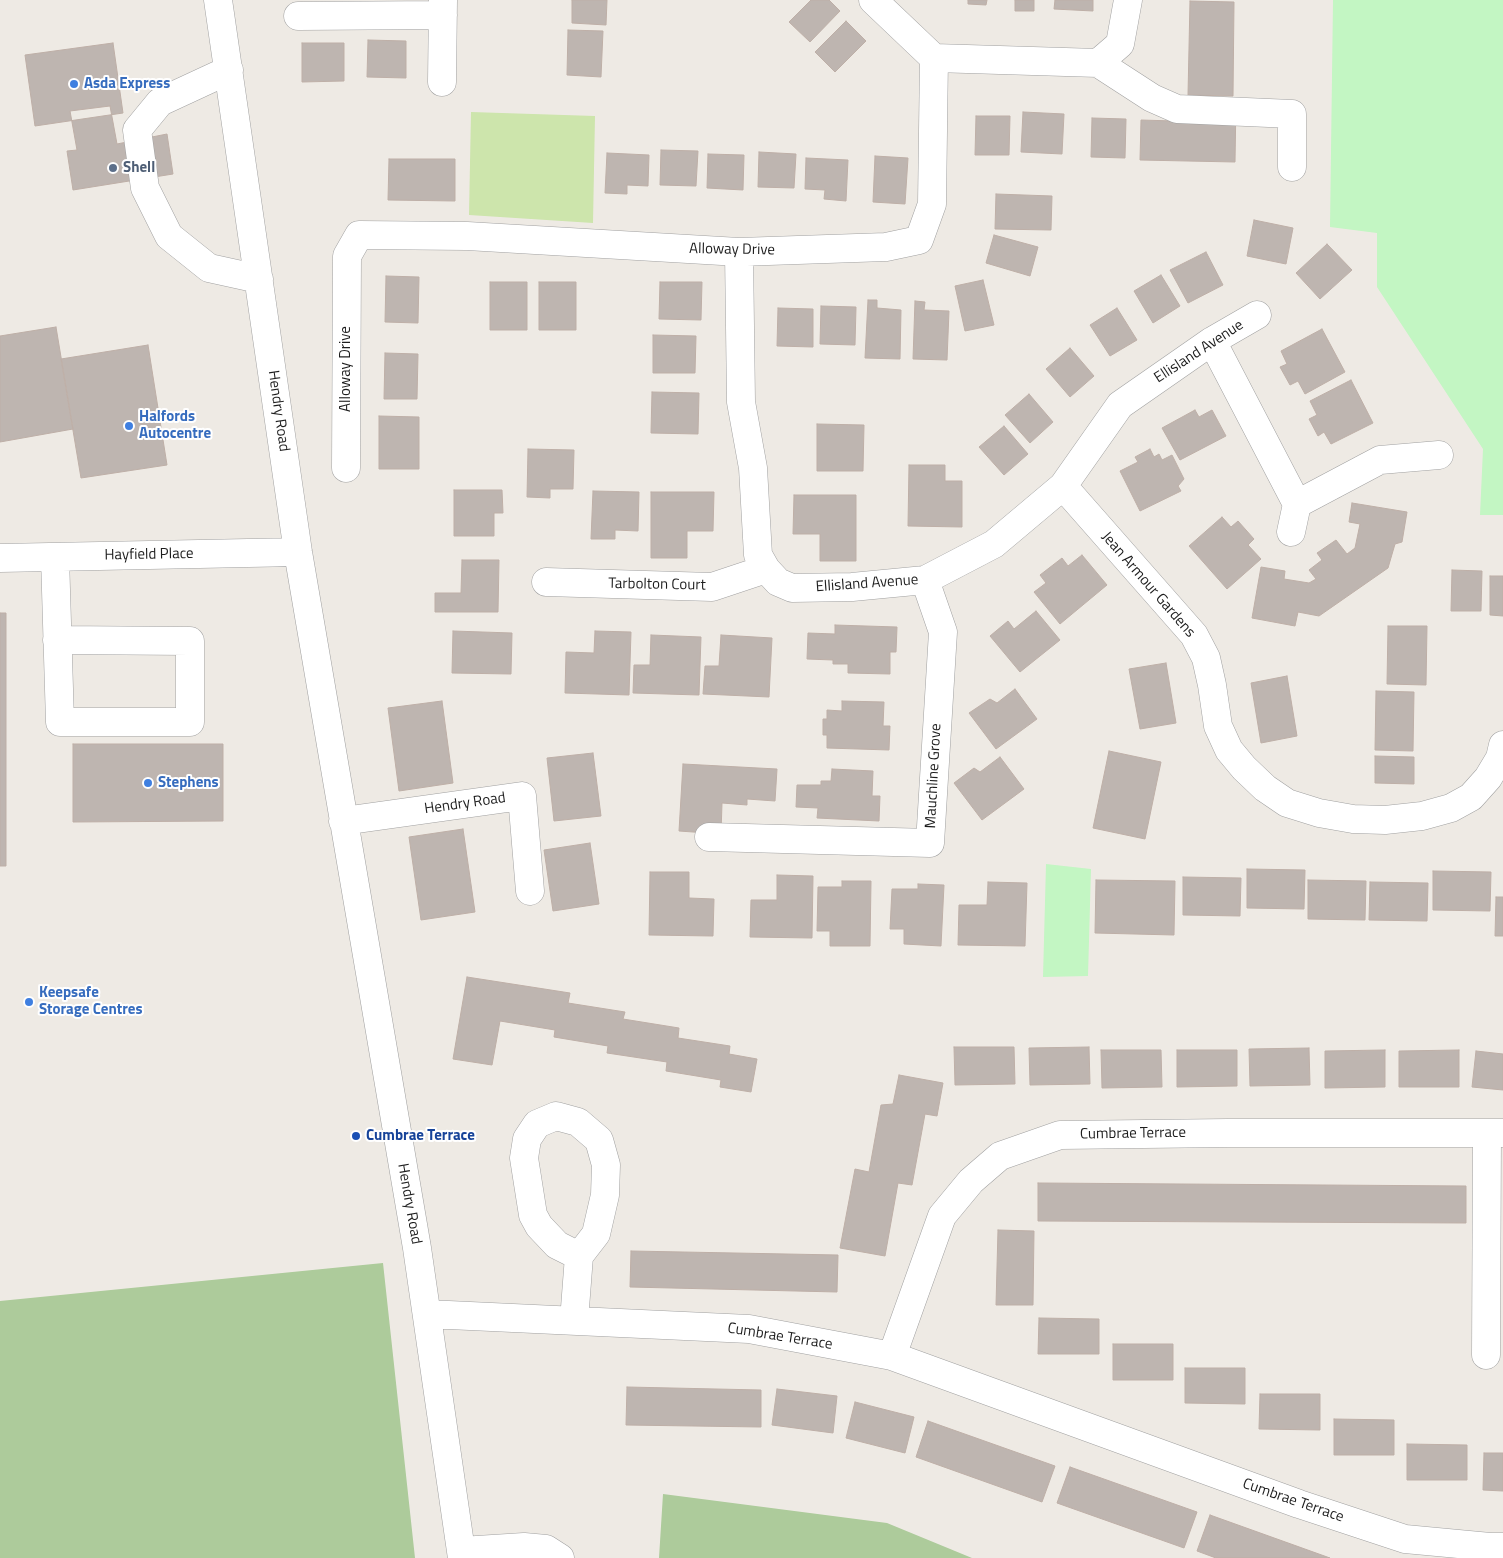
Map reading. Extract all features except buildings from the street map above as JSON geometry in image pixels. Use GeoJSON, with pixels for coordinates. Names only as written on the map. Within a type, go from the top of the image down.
{"type":"FeatureCollection","features":[{"type":"Feature","properties":{"kind":"street","name":"Hendry Road"},"geometry":{"type":"LineString","coordinates":[[218,0],[298,552],[415,1238],[461,1554]]}},
{"type":"Feature","properties":{"kind":"street"},"geometry":{"type":"LineString","coordinates":[[873,0],[934,58],[1098,62],[1152,98],[1177,109],[1292,114],[1292,167]]}},
{"type":"Feature","properties":{"kind":"street"},"geometry":{"type":"LineString","coordinates":[[1098,62],[1120,44],[1128,0]]}},
{"type":"Feature","properties":{"kind":"street"},"geometry":{"type":"LineString","coordinates":[[298,16],[443,8],[442,82]]}},
{"type":"Feature","properties":{"kind":"street","name":"Alloway Drive"},"geometry":{"type":"LineString","coordinates":[[346,468],[347,256],[359,235],[467,236],[739,252],[886,247],[919,240],[932,204],[934,58]]}},
{"type":"Feature","properties":{"kind":"street"},"geometry":{"type":"LineString","coordinates":[[229,70],[160,102],[137,130],[145,188],[169,236],[182,247],[209,268],[259,279]]}},
{"type":"Feature","properties":{"kind":"street","name":"Ellisland Avenue"},"geometry":{"type":"LineString","coordinates":[[739,252],[741,402],[753,468],[758,555],[766,569],[778,582],[792,588],[852,587],[925,580],[994,544],[1063,486],[1120,405],[1212,341],[1257,315]]}},
{"type":"Feature","properties":{"kind":"street"},"geometry":{"type":"LineString","coordinates":[[1212,341],[1297,504],[1291,532]]}},
{"type":"Feature","properties":{"kind":"street"},"geometry":{"type":"LineString","coordinates":[[1297,504],[1380,460],[1439,455]]}},
{"type":"Feature","properties":{"kind":"street","name":"Jean Armour Gardens"},"geometry":{"type":"LineString","coordinates":[[1063,486],[1194,635],[1206,658],[1218,726],[1229,750],[1265,788],[1287,803],[1319,813],[1353,819],[1385,820],[1422,816],[1451,808],[1471,797],[1488,778],[1500,758],[1503,745]]}},
{"type":"Feature","properties":{"kind":"street","name":"Hayfield Place"},"geometry":{"type":"LineString","coordinates":[[0,558],[298,552]]}},
{"type":"Feature","properties":{"kind":"street"},"geometry":{"type":"LineString","coordinates":[[55,557],[57,640],[60,722],[190,722],[190,641],[57,640]]}},
{"type":"Feature","properties":{"kind":"street","name":"Tarbolton Court"},"geometry":{"type":"LineString","coordinates":[[546,582],[712,587],[766,569]]}},
{"type":"Feature","properties":{"kind":"street","name":"Mauchline Grove"},"geometry":{"type":"LineString","coordinates":[[709,837],[930,843],[943,632],[925,580]]}},
{"type":"Feature","properties":{"kind":"street","name":"Hendry Road"},"geometry":{"type":"LineString","coordinates":[[343,821],[522,796],[530,891]]}},
{"type":"Feature","properties":{"kind":"street"},"geometry":{"type":"LineString","coordinates":[[574,1321],[579,1256],[596,1234],[604,1196],[606,1165],[599,1140],[578,1122],[556,1116],[537,1124],[527,1139],[524,1158],[533,1215],[539,1226],[557,1246],[579,1256]]}},
{"type":"Feature","properties":{"kind":"street","name":"Cumbrae Terrace"},"geometry":{"type":"LineString","coordinates":[[892,1356],[942,1216],[971,1180],[1000,1156],[1060,1135],[1228,1132],[1495,1133]]}},
{"type":"Feature","properties":{"kind":"street"},"geometry":{"type":"LineString","coordinates":[[1486,1355],[1495,1133]]}},
{"type":"Feature","properties":{"kind":"street","name":"Cumbrae Terrace"},"geometry":{"type":"LineString","coordinates":[[427,1314],[749,1329],[892,1356],[1299,1504],[1405,1539],[1503,1547]]}},
{"type":"Feature","properties":{"kind":"street"},"geometry":{"type":"LineString","coordinates":[[461,1554],[532,1548],[546,1549],[560,1558]]}},
{"type":"Feature","properties":{"kind":"green space"},"geometry":{"type":"Polygon","coordinates":[[[1333,0],[1503,0],[1503,515],[1480,515],[1483,449],[1377,287],[1377,233],[1330,227],[1333,0]]]}},
{"type":"Feature","properties":{"kind":"green space"},"geometry":{"type":"Polygon","coordinates":[[[471,112],[595,116],[593,223],[469,215],[471,112]]]}},
{"type":"Feature","properties":{"kind":"green space"},"geometry":{"type":"Polygon","coordinates":[[[1046,864],[1091,869],[1088,976],[1043,977],[1046,864]]]}},
{"type":"Feature","properties":{"kind":"green space"},"geometry":{"type":"Polygon","coordinates":[[[383,1263],[415,1558],[0,1558],[0,1301],[383,1263]]]}},
{"type":"Feature","properties":{"kind":"green space"},"geometry":{"type":"Polygon","coordinates":[[[663,1494],[887,1523],[972,1558],[659,1558],[663,1494]]]}},
{"type":"Feature","properties":{"kind":"place","name":"Asda Express"},"geometry":{"type":"Point","coordinates":[74,84]}},
{"type":"Feature","properties":{"kind":"place","name":"Shell"},"geometry":{"type":"Point","coordinates":[113,168]}},
{"type":"Feature","properties":{"kind":"place","name":"Halfords Autocentre"},"geometry":{"type":"Point","coordinates":[129,426]}},
{"type":"Feature","properties":{"kind":"place","name":"Stephens"},"geometry":{"type":"Point","coordinates":[148,783]}},
{"type":"Feature","properties":{"kind":"place","name":"Keepsafe Storage Centres"},"geometry":{"type":"Point","coordinates":[29,1002]}},
{"type":"Feature","properties":{"kind":"place","name":"Cumbrae Terrace"},"geometry":{"type":"Point","coordinates":[356,1136]}}]}
